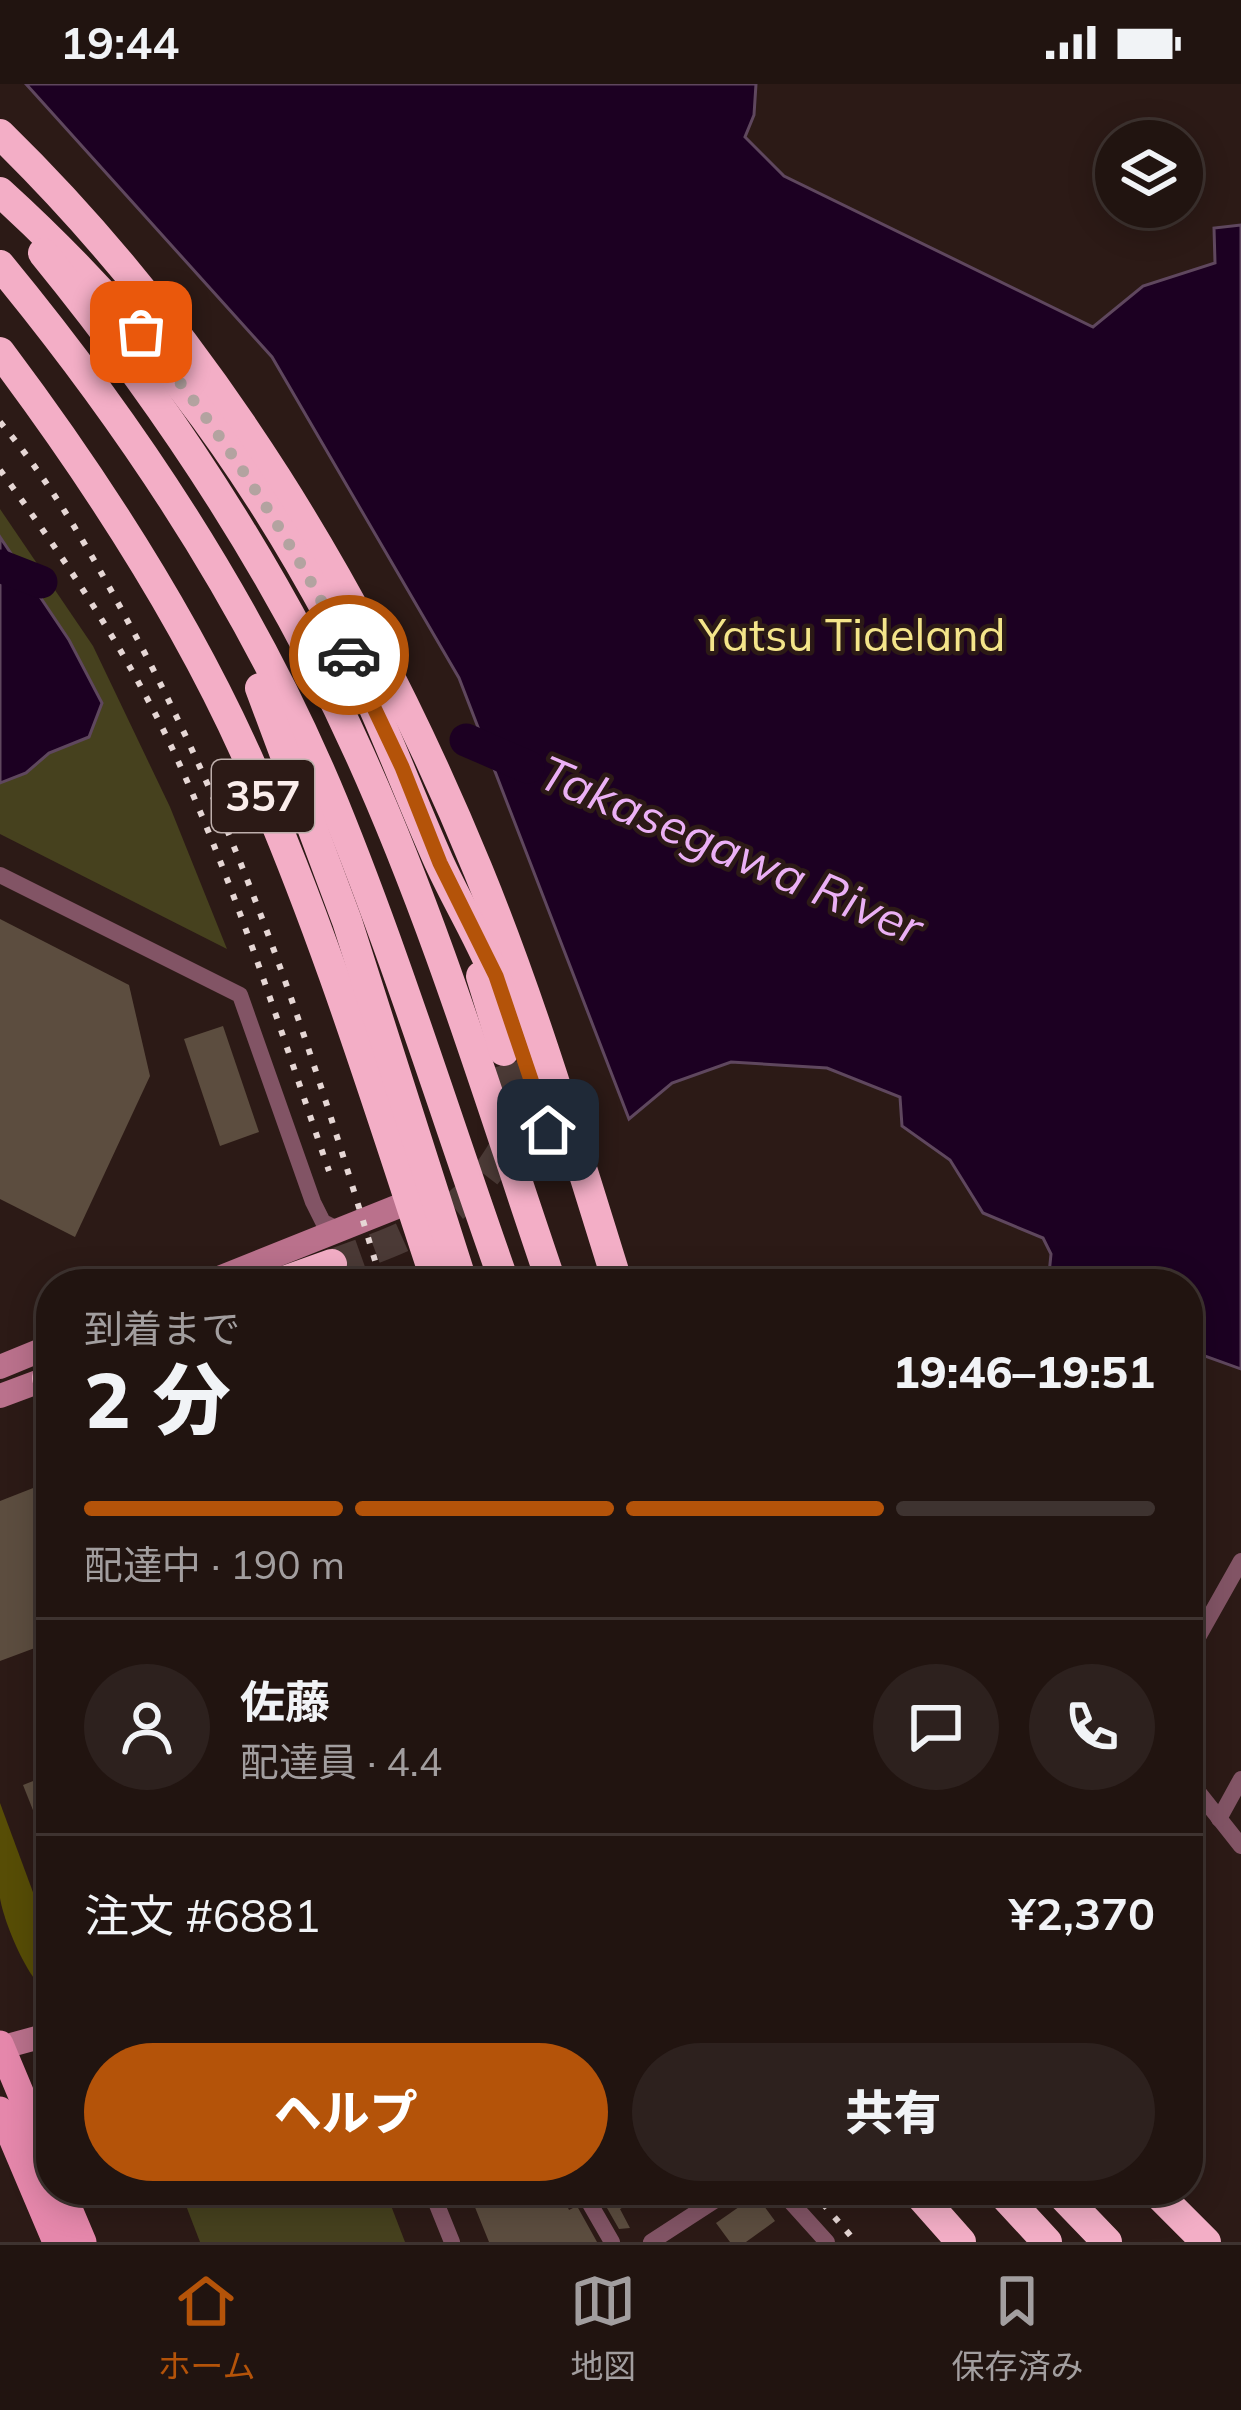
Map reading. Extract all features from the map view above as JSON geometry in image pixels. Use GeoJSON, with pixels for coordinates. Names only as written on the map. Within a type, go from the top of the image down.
{"type":"FeatureCollection","features":[{"type":"Feature","properties":{"kind":"highway"},"geometry":{"type":"LineString","coordinates":[[0,134],[138,287],[193,358],[289,497],[361,618],[406,705],[481,875],[613,1269]]}},
{"type":"Feature","properties":{"kind":"highway"},"geometry":{"type":"LineString","coordinates":[[0,192],[77,264],[177,377],[268,512],[334,624],[402,767],[504,1051]]}},
{"type":"Feature","properties":{"kind":"highway"},"geometry":{"type":"LineString","coordinates":[[0,204],[69,286],[151,397],[261,564],[358,750],[420,897],[546,1269]]}},
{"type":"Feature","properties":{"kind":"highway"},"geometry":{"type":"LineString","coordinates":[[0,265],[67,349],[235,601],[333,801],[500,1269]]}},
{"type":"Feature","properties":{"kind":"highway","name":"357"},"geometry":{"type":"LineString","coordinates":[[0,352],[80,463],[132,547],[244,752],[326,952],[431,1269]]}},
{"type":"Feature","properties":{"kind":"highway"},"geometry":{"type":"LineString","coordinates":[[115,418],[208,583],[265,698],[346,921],[458,1269]]}},
{"type":"Feature","properties":{"kind":"highway"},"geometry":{"type":"LineString","coordinates":[[440,863],[496,976],[592,1269]]}},
{"type":"Feature","properties":{"kind":"highway"},"geometry":{"type":"LineString","coordinates":[[409,1202],[424,1184],[416,1139]]}},
{"type":"Feature","properties":{"kind":"highway"},"geometry":{"type":"LineString","coordinates":[[318,1269],[332,1264]]}},
{"type":"Feature","properties":{"kind":"highway"},"geometry":{"type":"LineString","coordinates":[[928,2205],[961,2242]]}},
{"type":"Feature","properties":{"kind":"highway"},"geometry":{"type":"LineString","coordinates":[[1013,2205],[1047,2242]]}},
{"type":"Feature","properties":{"kind":"highway"},"geometry":{"type":"LineString","coordinates":[[1071,2205],[1107,2242]]}},
{"type":"Feature","properties":{"kind":"highway"},"geometry":{"type":"LineString","coordinates":[[1169,2205],[1206,2242]]}},
{"type":"Feature","properties":{"kind":"main road"},"geometry":{"type":"LineString","coordinates":[[0,2047],[36,2131]]}},
{"type":"Feature","properties":{"kind":"main road"},"geometry":{"type":"LineString","coordinates":[[0,2110],[36,2195]]}},
{"type":"Feature","properties":{"kind":"main road"},"geometry":{"type":"LineString","coordinates":[[40,2205],[56,2242]]}},
{"type":"Feature","properties":{"kind":"main road"},"geometry":{"type":"LineString","coordinates":[[67,2205],[83,2242]]}},
{"type":"Feature","properties":{"kind":"street"},"geometry":{"type":"LineString","coordinates":[[0,875],[232,989],[245,1002],[313,1202],[323,1222],[337,1229]]}},
{"type":"Feature","properties":{"kind":"street"},"geometry":{"type":"LineString","coordinates":[[297,1246],[311,1232],[313,1202]]}},
{"type":"Feature","properties":{"kind":"street"},"geometry":{"type":"LineString","coordinates":[[241,1269],[409,1202]]}},
{"type":"Feature","properties":{"kind":"street"},"geometry":{"type":"LineString","coordinates":[[0,1367],[36,1352]]}},
{"type":"Feature","properties":{"kind":"street"},"geometry":{"type":"LineString","coordinates":[[0,1396],[36,1382]]}},
{"type":"Feature","properties":{"kind":"street"},"geometry":{"type":"LineString","coordinates":[[1203,1629],[1241,1562]]}},
{"type":"Feature","properties":{"kind":"street"},"geometry":{"type":"LineString","coordinates":[[1219,1820],[1241,1779]]}},
{"type":"Feature","properties":{"kind":"street"},"geometry":{"type":"LineString","coordinates":[[1203,1799],[1241,1846]]}},
{"type":"Feature","properties":{"kind":"street"},"geometry":{"type":"LineString","coordinates":[[0,2047],[36,2037]]}},
{"type":"Feature","properties":{"kind":"street"},"geometry":{"type":"LineString","coordinates":[[437,2205],[452,2242]]}},
{"type":"Feature","properties":{"kind":"street"},"geometry":{"type":"LineString","coordinates":[[591,2205],[612,2242]]}},
{"type":"Feature","properties":{"kind":"street"},"geometry":{"type":"LineString","coordinates":[[651,2242],[707,2205]]}},
{"type":"Feature","properties":{"kind":"street"},"geometry":{"type":"LineString","coordinates":[[794,2205],[827,2242]]}},
{"type":"Feature","properties":{"kind":"shaded area"},"geometry":{"type":"Polygon","coordinates":[[[0,509],[93,646],[170,807],[227,949],[0,834],[0,509]]]}},
{"type":"Feature","properties":{"kind":"shaded area"},"geometry":{"type":"Polygon","coordinates":[[[0,1803],[36,1900],[36,1980],[12,1937],[0,1898],[0,1803]]]}},
{"type":"Feature","properties":{"kind":"shaded area"},"geometry":{"type":"Polygon","coordinates":[[[186,2205],[391,2205],[405,2242],[200,2242],[186,2205]]]}},
{"type":"Feature","properties":{"kind":"water","name":"Yatsu Tideland"},"geometry":{"type":"Polygon","coordinates":[[[26,84],[756,84],[754,115],[745,137],[784,176],[1093,327],[1143,286],[1215,263],[1214,228],[1241,225],[1241,1369],[1203,1355],[1203,1269],[1050,1269],[1051,1254],[1043,1238],[983,1213],[950,1160],[902,1126],[900,1097],[827,1068],[731,1062],[672,1083],[629,1119],[459,678],[272,357],[26,84]]]}},
{"type":"Feature","properties":{"kind":"water"},"geometry":{"type":"Polygon","coordinates":[[[0,537],[69,640],[102,703],[89,737],[49,753],[26,773],[0,783],[0,537]]]}},
{"type":"Feature","properties":{"kind":"building"},"geometry":{"type":"Polygon","coordinates":[[[0,919],[129,985],[150,1076],[75,1237],[0,1199],[0,919]]]}},
{"type":"Feature","properties":{"kind":"building"},"geometry":{"type":"Polygon","coordinates":[[[223,1026],[259,1132],[220,1146],[184,1039],[223,1026]]]}},
{"type":"Feature","properties":{"kind":"building"},"geometry":{"type":"Polygon","coordinates":[[[36,1487],[36,1648],[0,1661],[0,1501],[36,1487]]]}},
{"type":"Feature","properties":{"kind":"building"},"geometry":{"type":"Polygon","coordinates":[[[36,1780],[36,1818],[23,1785],[36,1780]]]}},
{"type":"Feature","properties":{"kind":"building"},"geometry":{"type":"Polygon","coordinates":[[[474,2205],[567,2205],[569,2210],[577,2206],[597,2242],[489,2242],[474,2205]]]}},
{"type":"Feature","properties":{"kind":"building"},"geometry":{"type":"Polygon","coordinates":[[[605,2205],[627,2205],[620,2209],[630,2228],[619,2229],[605,2205]]]}},
{"type":"Feature","properties":{"kind":"building"},"geometry":{"type":"Polygon","coordinates":[[[742,2205],[763,2205],[775,2221],[746,2242],[730,2242],[716,2223],[742,2205]]]}},
{"type":"Feature","properties":{"kind":"waterway","name":"Takasegawa River"},"geometry":{"type":"LineString","coordinates":[[0,566],[41,582]]}},
{"type":"Feature","properties":{"kind":"waterway","name":"Takasegawa River"},"geometry":{"type":"LineString","coordinates":[[466,740],[528,767]]}},
{"type":"Feature","properties":{"kind":"tunnel"},"geometry":{"type":"LineString","coordinates":[[332,1264],[440,1217],[491,1168],[514,1123],[514,1091],[504,1051]]}},
{"type":"Feature","properties":{"kind":"railway"},"geometry":{"type":"LineString","coordinates":[[0,422],[55,496],[103,575],[209,787],[303,1033],[377,1269]]}},
{"type":"Feature","properties":{"kind":"railway"},"geometry":{"type":"LineString","coordinates":[[0,470],[93,606],[173,750],[237,906],[329,1171]]}},
{"type":"Feature","properties":{"kind":"railway"},"geometry":{"type":"LineString","coordinates":[[824,2205],[856,2242]]}},
{"type":"Feature","properties":{"kind":"way so far"},"geometry":{"type":"LineString","coordinates":[[141,332],[210,422],[299,563],[349,655]]}},
{"type":"Feature","properties":{"kind":"route"},"geometry":{"type":"LineString","coordinates":[[349,655],[402,767],[440,863],[496,976],[548,1130]]}}]}
